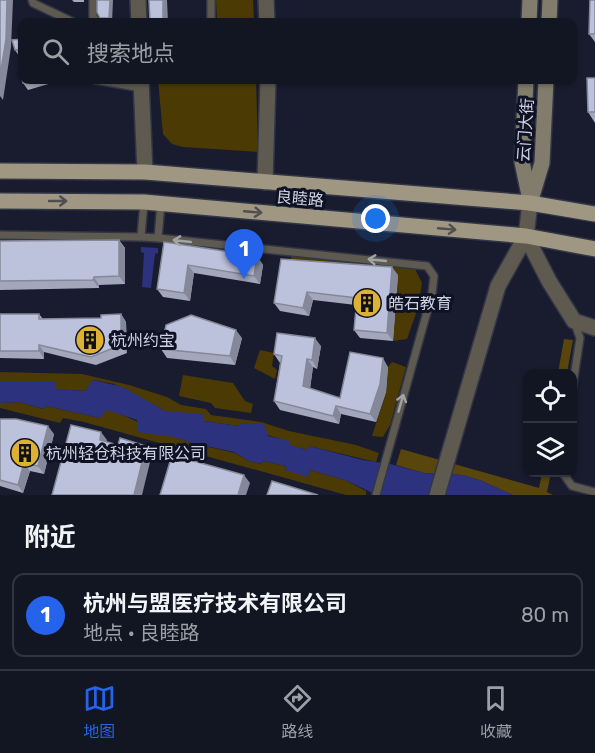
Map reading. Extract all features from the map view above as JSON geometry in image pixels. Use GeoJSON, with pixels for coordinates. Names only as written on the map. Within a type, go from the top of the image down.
{"type":"FeatureCollection","features":[{"type":"Feature","properties":{"kind":"main road"},"geometry":{"type":"LineString","coordinates":[[529,18],[530,0]]}},
{"type":"Feature","properties":{"kind":"main road"},"geometry":{"type":"LineString","coordinates":[[549,18],[550,0]]}},
{"type":"Feature","properties":{"kind":"main road","name":"云门大街"},"geometry":{"type":"LineString","coordinates":[[526,84],[522,162],[530,203]]}},
{"type":"Feature","properties":{"kind":"main road","name":"云门大街"},"geometry":{"type":"LineString","coordinates":[[530,203],[542,163],[546,84]]}},
{"type":"Feature","properties":{"kind":"main road","name":"良睦路"},"geometry":{"type":"LineString","coordinates":[[0,171],[145,172],[530,203],[595,214]]}},
{"type":"Feature","properties":{"kind":"main road","name":"良睦路"},"geometry":{"type":"LineString","coordinates":[[0,201],[161,203],[526,236],[595,249]]}},
{"type":"Feature","properties":{"kind":"street"},"geometry":{"type":"LineString","coordinates":[[138,0],[139,18]]}},
{"type":"Feature","properties":{"kind":"street"},"geometry":{"type":"LineString","coordinates":[[266,0],[267,18]]}},
{"type":"Feature","properties":{"kind":"street"},"geometry":{"type":"LineString","coordinates":[[141,84],[145,172]]}},
{"type":"Feature","properties":{"kind":"street"},"geometry":{"type":"LineString","coordinates":[[265,182],[267,84]]}},
{"type":"Feature","properties":{"kind":"street"},"geometry":{"type":"LineString","coordinates":[[437,495],[498,286],[526,236],[530,203]]}},
{"type":"Feature","properties":{"kind":"street"},"geometry":{"type":"LineString","coordinates":[[526,236],[574,321],[595,328]]}},
{"type":"Feature","properties":{"kind":"lane"},"geometry":{"type":"LineString","coordinates":[[33,0],[33,3],[65,18]]}},
{"type":"Feature","properties":{"kind":"lane"},"geometry":{"type":"LineString","coordinates":[[93,0],[94,18]]}},
{"type":"Feature","properties":{"kind":"lane"},"geometry":{"type":"LineString","coordinates":[[211,0],[212,18]]}},
{"type":"Feature","properties":{"kind":"lane"},"geometry":{"type":"LineString","coordinates":[[141,237],[144,202]]}},
{"type":"Feature","properties":{"kind":"lane"},"geometry":{"type":"LineString","coordinates":[[158,238],[161,203]]}},
{"type":"Feature","properties":{"kind":"lane"},"geometry":{"type":"LineString","coordinates":[[0,235],[158,238],[427,266],[434,276],[432,294],[376,495]]}},
{"type":"Feature","properties":{"kind":"lane"},"geometry":{"type":"LineString","coordinates":[[574,321],[580,338],[576,369]]}},
{"type":"Feature","properties":{"kind":"lane"},"geometry":{"type":"LineString","coordinates":[[566,477],[572,486],[595,492]]}},
{"type":"Feature","properties":{"kind":"shaded area"},"geometry":{"type":"Polygon","coordinates":[[[216,0],[253,0],[254,18],[217,18],[216,0]]]}},
{"type":"Feature","properties":{"kind":"shaded area"},"geometry":{"type":"Polygon","coordinates":[[[158,84],[256,84],[258,152],[183,147],[172,144],[163,134],[158,84]]]}},
{"type":"Feature","properties":{"kind":"shaded area"},"geometry":{"type":"Polygon","coordinates":[[[141,247],[158,248],[158,253],[155,254],[151,288],[142,287],[144,253],[141,252],[141,247]]]}},
{"type":"Feature","properties":{"kind":"shaded area"},"geometry":{"type":"Polygon","coordinates":[[[292,256],[415,269],[422,283],[418,308],[407,339],[393,341],[398,275],[287,267],[292,256]]]}},
{"type":"Feature","properties":{"kind":"shaded area"},"geometry":{"type":"Polygon","coordinates":[[[564,339],[573,340],[568,369],[559,369],[564,339]]]}},
{"type":"Feature","properties":{"kind":"shaded area"},"geometry":{"type":"Polygon","coordinates":[[[260,350],[274,353],[272,366],[277,370],[275,379],[254,368],[260,350]]]}},
{"type":"Feature","properties":{"kind":"shaded area"},"geometry":{"type":"Polygon","coordinates":[[[392,362],[406,367],[390,425],[383,437],[372,436],[386,392],[388,367],[392,362]]]}},
{"type":"Feature","properties":{"kind":"shaded area"},"geometry":{"type":"Polygon","coordinates":[[[0,372],[82,374],[129,385],[167,397],[181,405],[206,409],[211,415],[261,422],[289,431],[356,445],[379,453],[376,462],[309,446],[307,450],[289,445],[290,442],[239,426],[203,421],[165,411],[114,384],[94,380],[85,391],[55,389],[54,381],[0,381],[0,372]]]}},
{"type":"Feature","properties":{"kind":"shaded area"},"geometry":{"type":"Polygon","coordinates":[[[183,375],[233,383],[245,401],[253,404],[251,413],[215,408],[211,403],[179,396],[183,375]]]}},
{"type":"Feature","properties":{"kind":"shaded area"},"geometry":{"type":"Polygon","coordinates":[[[93,380],[123,387],[165,411],[204,414],[203,421],[239,426],[240,423],[264,424],[268,436],[290,441],[290,445],[307,450],[309,446],[424,473],[463,475],[513,495],[377,495],[345,480],[310,470],[308,477],[285,470],[286,466],[263,461],[262,464],[249,461],[234,452],[166,435],[137,432],[137,420],[107,410],[100,418],[46,406],[44,409],[19,402],[0,403],[0,381],[55,381],[56,389],[85,391],[93,380]]]}},
{"type":"Feature","properties":{"kind":"shaded area"},"geometry":{"type":"Polygon","coordinates":[[[19,402],[43,409],[46,406],[100,418],[107,409],[187,442],[235,453],[249,461],[261,464],[263,461],[286,466],[285,470],[308,476],[310,470],[345,480],[366,491],[366,495],[346,495],[84,422],[63,418],[60,423],[0,408],[0,403],[19,402]]]}},
{"type":"Feature","properties":{"kind":"shaded area"},"geometry":{"type":"Polygon","coordinates":[[[401,449],[539,488],[541,477],[550,477],[547,492],[553,495],[513,495],[463,475],[424,473],[396,465],[401,449]]]}},
{"type":"Feature","properties":{"kind":"building"},"geometry":{"type":"Polygon","coordinates":[[[0,0],[7,0],[6,39],[0,76],[0,0]]]}},
{"type":"Feature","properties":{"kind":"building"},"geometry":{"type":"Polygon","coordinates":[[[97,0],[110,0],[109,18],[100,18],[97,12],[97,0]]]}},
{"type":"Feature","properties":{"kind":"building"},"geometry":{"type":"Polygon","coordinates":[[[149,0],[163,0],[163,18],[150,18],[149,0]]]}},
{"type":"Feature","properties":{"kind":"building"},"geometry":{"type":"Polygon","coordinates":[[[590,0],[595,0],[595,34],[589,34],[590,0]]]}},
{"type":"Feature","properties":{"kind":"building"},"geometry":{"type":"Polygon","coordinates":[[[18,39],[18,50],[15,50],[12,40],[18,39]]]}},
{"type":"Feature","properties":{"kind":"building"},"geometry":{"type":"Polygon","coordinates":[[[587,78],[595,78],[595,112],[588,112],[587,78]]]}},
{"type":"Feature","properties":{"kind":"building"},"geometry":{"type":"Polygon","coordinates":[[[119,240],[119,276],[94,277],[93,280],[0,281],[0,241],[119,240]]]}},
{"type":"Feature","properties":{"kind":"building"},"geometry":{"type":"Polygon","coordinates":[[[164,242],[257,256],[254,276],[188,265],[184,293],[157,289],[164,242]]]}},
{"type":"Feature","properties":{"kind":"building","name":"皓石教育"},"geometry":{"type":"Polygon","coordinates":[[[281,259],[392,267],[387,333],[354,330],[357,298],[307,292],[303,308],[274,303],[281,259]]]}},
{"type":"Feature","properties":{"kind":"building"},"geometry":{"type":"Polygon","coordinates":[[[0,314],[39,314],[39,319],[101,318],[101,315],[121,314],[121,345],[91,357],[39,345],[39,351],[0,351],[0,314]]]}},
{"type":"Feature","properties":{"kind":"building"},"geometry":{"type":"Polygon","coordinates":[[[191,315],[236,330],[230,356],[161,349],[166,325],[191,315]]]}},
{"type":"Feature","properties":{"kind":"building"},"geometry":{"type":"Polygon","coordinates":[[[277,333],[315,338],[312,360],[307,359],[303,386],[340,398],[350,352],[383,358],[380,384],[370,414],[336,406],[333,416],[274,401],[282,356],[274,354],[277,333]]]}},
{"type":"Feature","properties":{"kind":"building","name":"杭州轻仓科技有限公司"},"geometry":{"type":"Polygon","coordinates":[[[0,419],[16,419],[48,426],[38,466],[24,463],[18,485],[0,480],[0,419]]]}},
{"type":"Feature","properties":{"kind":"building"},"geometry":{"type":"Polygon","coordinates":[[[71,425],[101,432],[100,440],[118,445],[120,438],[146,446],[134,495],[52,495],[71,425]]]}},
{"type":"Feature","properties":{"kind":"building"},"geometry":{"type":"Polygon","coordinates":[[[172,455],[244,475],[238,495],[160,495],[172,455]]]}},
{"type":"Feature","properties":{"kind":"building"},"geometry":{"type":"Polygon","coordinates":[[[272,481],[318,495],[267,495],[272,481]]]}},
{"type":"Feature","properties":{"kind":"place","name":"杭州与盟医疗技术有限公司"},"geometry":{"type":"Point","coordinates":[244,279]}},
{"type":"Feature","properties":{"kind":"place","name":"皓石教育"},"geometry":{"type":"Point","coordinates":[367,303]}},
{"type":"Feature","properties":{"kind":"place","name":"杭州约宝"},"geometry":{"type":"Point","coordinates":[90,340]}},
{"type":"Feature","properties":{"kind":"place","name":"杭州轻仓科技有限公司"},"geometry":{"type":"Point","coordinates":[25,453]}}]}
